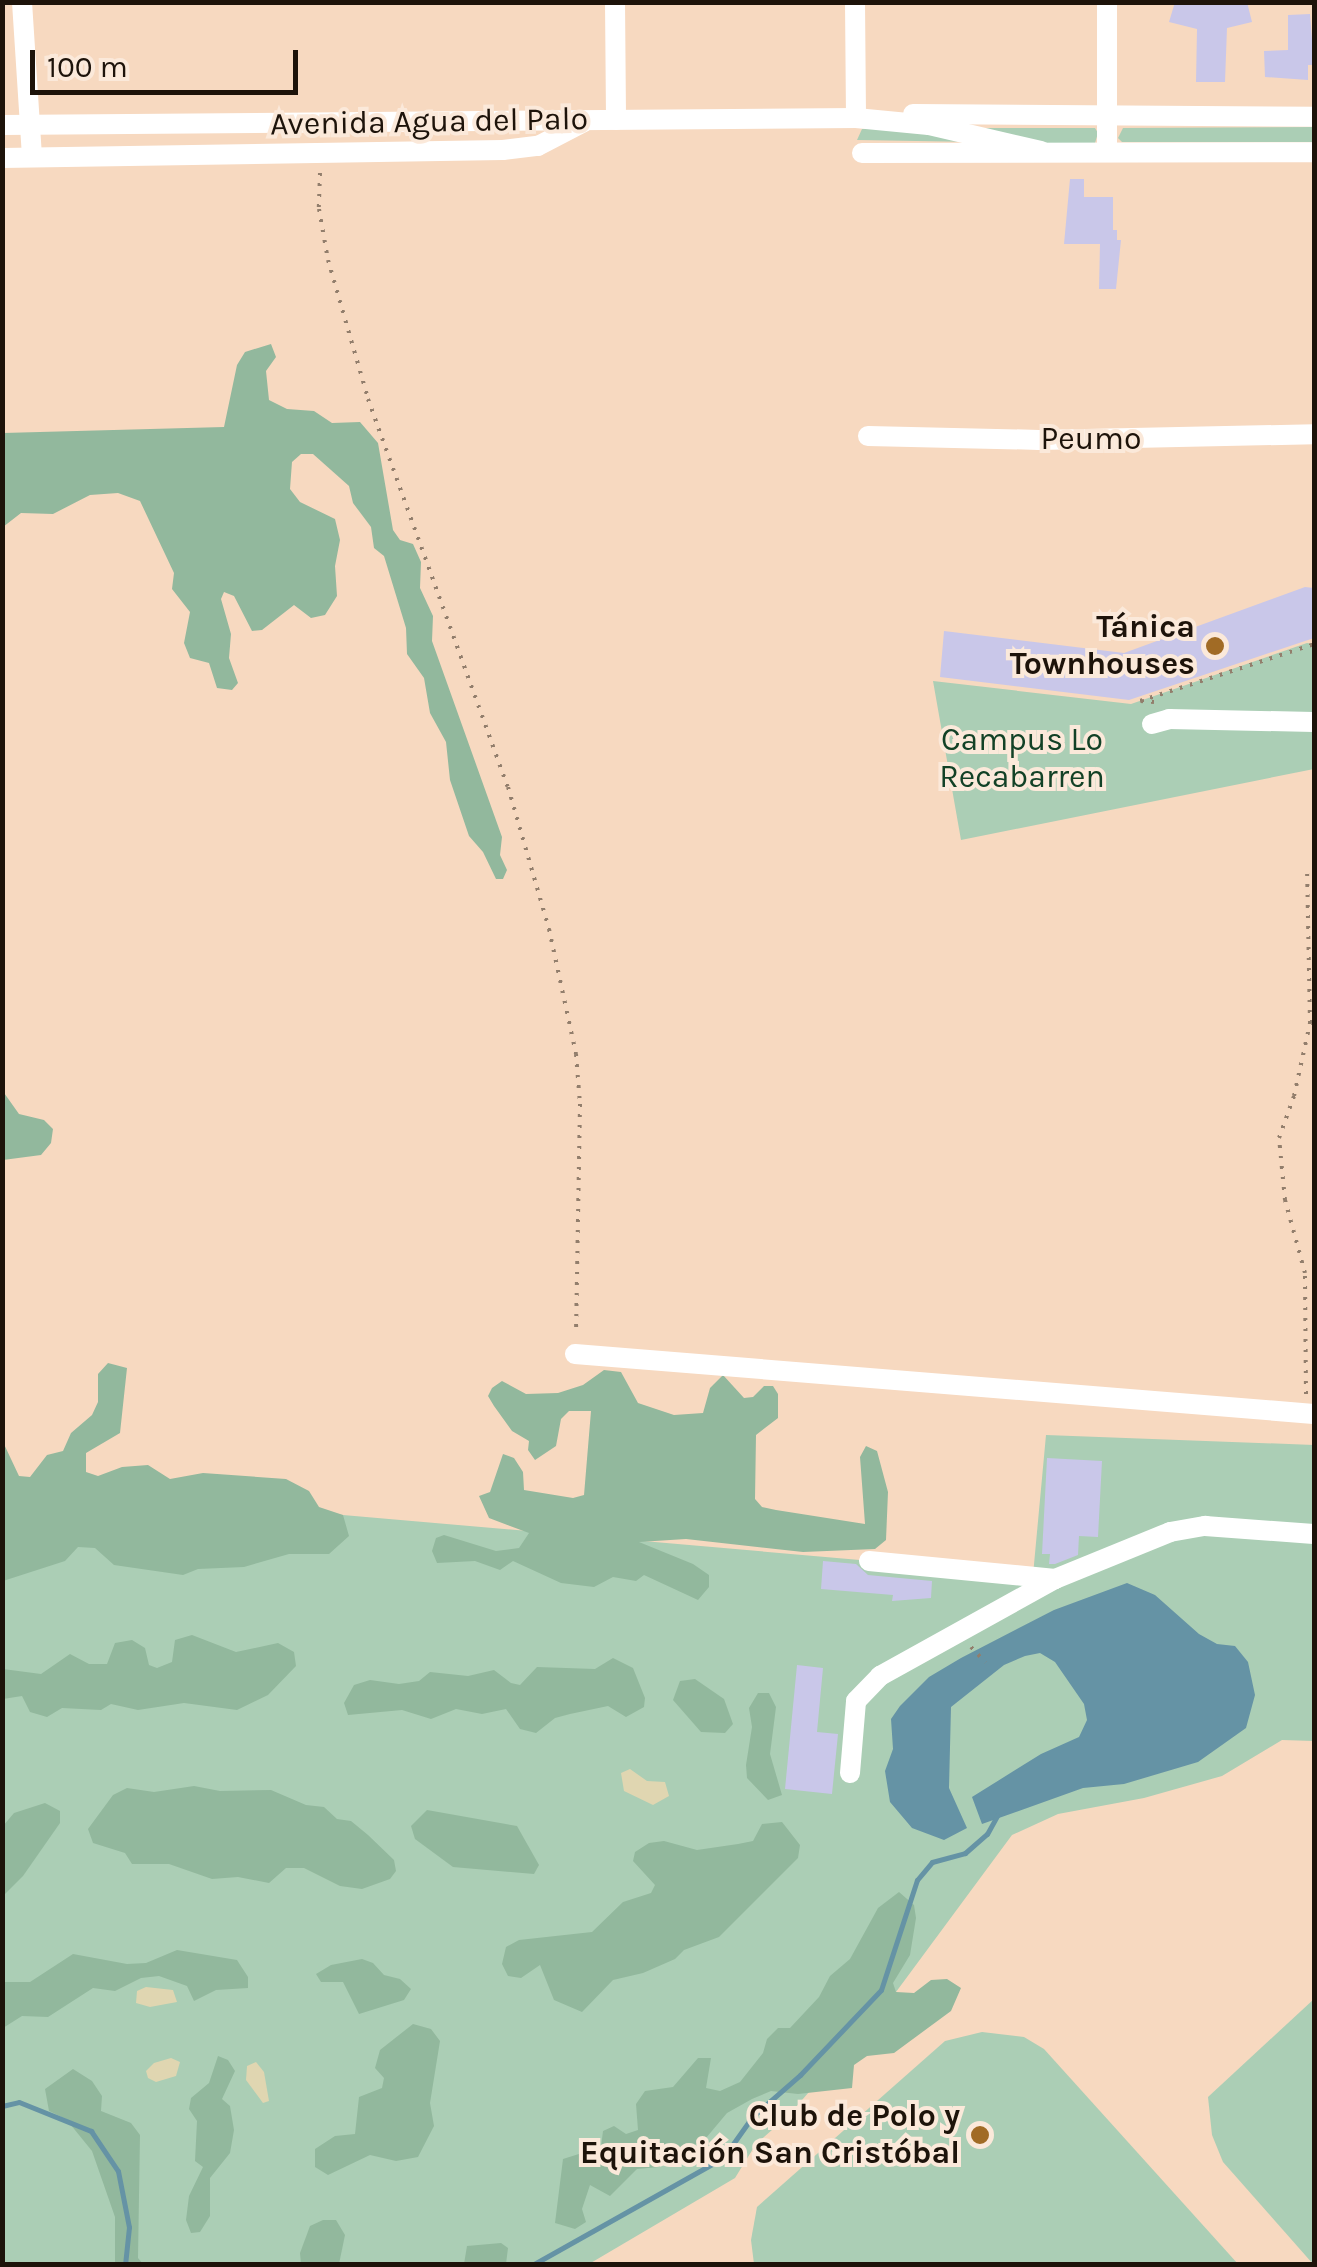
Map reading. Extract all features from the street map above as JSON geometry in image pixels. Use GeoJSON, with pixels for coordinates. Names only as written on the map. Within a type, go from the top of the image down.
{"type":"FeatureCollection","features":[{"type":"Feature","properties":{"kind":"street"},"geometry":{"type":"LineString","coordinates":[[22,2],[32,158]]}},
{"type":"Feature","properties":{"kind":"street"},"geometry":{"type":"LineString","coordinates":[[614,2],[616,120]]}},
{"type":"Feature","properties":{"kind":"street"},"geometry":{"type":"LineString","coordinates":[[855,2],[856,118]]}},
{"type":"Feature","properties":{"kind":"street"},"geometry":{"type":"LineString","coordinates":[[1107,2],[1108,152]]}},
{"type":"Feature","properties":{"kind":"street","name":"Avenida Agua del Palo"},"geometry":{"type":"LineString","coordinates":[[2,125],[856,118],[1004,113],[1314,116]]}},
{"type":"Feature","properties":{"kind":"street","name":"Avenida Agua del Palo"},"geometry":{"type":"LineString","coordinates":[[856,118],[930,126],[1041,151]]}},
{"type":"Feature","properties":{"kind":"street"},"geometry":{"type":"LineString","coordinates":[[2,158],[503,150],[538,146],[586,120]]}},
{"type":"Feature","properties":{"kind":"street"},"geometry":{"type":"LineString","coordinates":[[255,123],[255,154]]}},
{"type":"Feature","properties":{"kind":"street","name":"Avenida Agua del Palo"},"geometry":{"type":"LineString","coordinates":[[862,154],[1314,152]]}},
{"type":"Feature","properties":{"kind":"street","name":"Peumo"},"geometry":{"type":"LineString","coordinates":[[868,436],[1058,440],[1314,434]]}},
{"type":"Feature","properties":{"kind":"street"},"geometry":{"type":"LineString","coordinates":[[1160,721],[1314,722]]}},
{"type":"Feature","properties":{"kind":"street"},"geometry":{"type":"LineString","coordinates":[[575,1354],[1310,1414]]}},
{"type":"Feature","properties":{"kind":"street"},"geometry":{"type":"LineString","coordinates":[[850,1773],[856,1701],[880,1676],[1055,1579],[1205,1526],[1314,1534]]}},
{"type":"Feature","properties":{"kind":"street"},"geometry":{"type":"LineString","coordinates":[[868,1562],[1055,1579]]}},
{"type":"Feature","properties":{"kind":"path"},"geometry":{"type":"LineString","coordinates":[[320,174],[319,210],[328,260],[368,399],[508,787],[549,929],[576,1054],[580,1104],[575,1354]]}},
{"type":"Feature","properties":{"kind":"path"},"geometry":{"type":"LineString","coordinates":[[1160,721],[1167,703],[1140,701],[1314,644]]}},
{"type":"Feature","properties":{"kind":"path"},"geometry":{"type":"LineString","coordinates":[[1307,872],[1310,1022],[1294,1096],[1279,1138],[1285,1200],[1305,1273],[1310,1414]]}},
{"type":"Feature","properties":{"kind":"path"},"geometry":{"type":"LineString","coordinates":[[962,1636],[985,1662]]}},
{"type":"Feature","properties":{"kind":"green space"},"geometry":{"type":"Polygon","coordinates":[[[1314,127],[1314,142],[1122,142],[1118,138],[1123,128],[1314,127]]]}},
{"type":"Feature","properties":{"kind":"green space"},"geometry":{"type":"Polygon","coordinates":[[[912,128],[976,142],[857,140],[862,129],[912,128]]]}},
{"type":"Feature","properties":{"kind":"green space"},"geometry":{"type":"Polygon","coordinates":[[[974,128],[1095,128],[1098,133],[1095,143],[1021,143],[974,128]]]}},
{"type":"Feature","properties":{"kind":"green space"},"geometry":{"type":"Polygon","coordinates":[[[271,344],[276,357],[266,371],[269,400],[287,409],[314,411],[332,423],[360,422],[378,443],[393,530],[400,540],[413,544],[421,562],[420,588],[433,616],[432,641],[502,837],[500,855],[507,870],[503,879],[496,879],[483,852],[469,836],[450,780],[446,742],[430,713],[424,678],[407,654],[406,628],[384,556],[374,548],[371,527],[353,503],[349,486],[313,454],[301,454],[292,462],[290,489],[300,502],[335,519],[340,540],[335,566],[337,596],[325,615],[311,618],[294,605],[262,630],[252,631],[234,596],[224,592],[221,599],[231,634],[229,658],[238,683],[232,690],[217,688],[209,663],[190,658],[184,643],[190,612],[172,589],[174,573],[140,501],[118,493],[90,495],[53,514],[21,513],[3,527],[3,433],[224,427],[237,365],[245,352],[271,344]]]}},
{"type":"Feature","properties":{"kind":"green space","name":"Campus Lo Recabarren"},"geometry":{"type":"Polygon","coordinates":[[[1307,643],[1314,644],[1314,769],[961,840],[933,681],[1131,704],[1307,643]]]}},
{"type":"Feature","properties":{"kind":"green space"},"geometry":{"type":"Polygon","coordinates":[[[2,1090],[19,1114],[44,1120],[53,1129],[51,1143],[41,1155],[3,1160],[2,1090]]]}},
{"type":"Feature","properties":{"kind":"green space"},"geometry":{"type":"Polygon","coordinates":[[[108,1363],[127,1368],[120,1433],[86,1453],[86,1472],[98,1476],[122,1467],[148,1465],[170,1479],[203,1473],[286,1479],[309,1491],[319,1507],[343,1515],[349,1536],[329,1554],[289,1554],[244,1567],[198,1569],[183,1575],[114,1565],[95,1548],[78,1547],[65,1561],[3,1581],[3,1442],[19,1476],[30,1477],[47,1455],[63,1451],[71,1433],[92,1415],[98,1402],[98,1374],[108,1363]]]}},
{"type":"Feature","properties":{"kind":"green space"},"geometry":{"type":"Polygon","coordinates":[[[604,1370],[621,1372],[638,1403],[674,1415],[703,1413],[710,1388],[723,1375],[744,1398],[753,1397],[764,1386],[773,1386],[778,1394],[778,1418],[756,1435],[755,1499],[762,1507],[865,1524],[860,1457],[866,1446],[877,1451],[888,1492],[886,1540],[875,1549],[803,1552],[686,1539],[639,1542],[693,1564],[709,1575],[709,1587],[698,1600],[644,1575],[636,1581],[613,1577],[594,1587],[561,1583],[513,1561],[500,1570],[475,1561],[437,1563],[432,1551],[436,1538],[444,1535],[496,1551],[519,1548],[529,1533],[489,1518],[479,1496],[490,1492],[503,1454],[514,1458],[523,1472],[524,1490],[573,1498],[584,1495],[591,1411],[569,1411],[561,1419],[556,1446],[535,1460],[528,1450],[529,1441],[512,1431],[488,1396],[492,1388],[502,1381],[526,1394],[558,1393],[583,1385],[604,1370]]]}},
{"type":"Feature","properties":{"kind":"green space","name":"Club de Polo y Equitación San Cristóbal"},"geometry":{"type":"Polygon","coordinates":[[[1046,1435],[1314,1445],[1314,1741],[1282,1740],[1222,1776],[1144,1798],[1058,1814],[1012,1835],[896,1992],[789,2115],[756,2144],[735,2178],[589,2264],[2,2264],[3,1476],[343,1515],[1033,1575],[1046,1435]]]}},
{"type":"Feature","properties":{"kind":"green space"},"geometry":{"type":"Polygon","coordinates":[[[192,1635],[236,1652],[278,1643],[294,1652],[296,1666],[268,1695],[237,1710],[184,1703],[138,1710],[111,1704],[101,1710],[62,1708],[47,1717],[30,1712],[22,1696],[3,1699],[3,1669],[41,1674],[70,1654],[89,1664],[107,1664],[115,1643],[132,1640],[145,1648],[149,1665],[157,1668],[172,1662],[175,1640],[192,1635]]]}},
{"type":"Feature","properties":{"kind":"green space"},"geometry":{"type":"Polygon","coordinates":[[[613,1658],[633,1668],[645,1698],[644,1707],[626,1717],[608,1706],[570,1714],[555,1718],[536,1733],[520,1729],[506,1709],[482,1714],[456,1709],[431,1719],[402,1710],[348,1715],[344,1703],[354,1685],[370,1680],[399,1684],[419,1681],[430,1672],[468,1676],[494,1670],[520,1685],[537,1667],[595,1669],[613,1658]]]}},
{"type":"Feature","properties":{"kind":"green space"},"geometry":{"type":"Polygon","coordinates":[[[695,1679],[724,1699],[733,1724],[725,1733],[701,1732],[673,1700],[680,1681],[695,1679]]]}},
{"type":"Feature","properties":{"kind":"green space"},"geometry":{"type":"Polygon","coordinates":[[[758,1693],[769,1693],[776,1707],[770,1754],[782,1795],[768,1800],[747,1778],[752,1727],[749,1708],[758,1693]]]}},
{"type":"Feature","properties":{"kind":"green space"},"geometry":{"type":"Polygon","coordinates":[[[194,1786],[220,1791],[271,1790],[306,1805],[324,1807],[337,1819],[351,1821],[368,1835],[394,1860],[396,1871],[390,1879],[362,1889],[340,1886],[304,1868],[286,1868],[269,1883],[238,1877],[212,1879],[169,1864],[132,1864],[125,1853],[93,1843],[88,1829],[113,1795],[127,1788],[154,1792],[194,1786]]]}},
{"type":"Feature","properties":{"kind":"green space"},"geometry":{"type":"Polygon","coordinates":[[[45,1803],[60,1811],[60,1823],[23,1876],[3,1896],[3,1826],[14,1813],[45,1803]]]}},
{"type":"Feature","properties":{"kind":"green space"},"geometry":{"type":"Polygon","coordinates":[[[427,1810],[517,1826],[539,1865],[534,1874],[453,1867],[415,1839],[411,1826],[427,1810]]]}},
{"type":"Feature","properties":{"kind":"green space"},"geometry":{"type":"Polygon","coordinates":[[[782,1822],[800,1845],[798,1858],[719,1937],[684,1950],[675,1959],[643,1973],[613,1980],[582,2012],[554,2000],[540,1965],[521,1978],[508,1976],[502,1964],[506,1947],[519,1940],[592,1932],[623,1902],[651,1893],[655,1885],[633,1861],[635,1852],[649,1843],[664,1841],[697,1850],[738,1844],[753,1841],[762,1824],[782,1822]]]}},
{"type":"Feature","properties":{"kind":"green space"},"geometry":{"type":"Polygon","coordinates":[[[899,1892],[914,1905],[916,1918],[910,1955],[893,1983],[896,1992],[914,1993],[931,1980],[947,1979],[961,1988],[951,2011],[894,2053],[867,2056],[854,2065],[852,2088],[798,2094],[771,2091],[752,2099],[727,2113],[706,2138],[659,2167],[637,2169],[610,2196],[590,2185],[582,2209],[586,2222],[575,2229],[555,2223],[563,2159],[601,2147],[603,2131],[614,2126],[626,2134],[638,2130],[636,2104],[645,2091],[673,2087],[698,2058],[711,2058],[706,2088],[720,2091],[740,2082],[763,2053],[767,2039],[778,2028],[790,2028],[819,1997],[830,1976],[850,1959],[878,1908],[899,1892]]]}},
{"type":"Feature","properties":{"kind":"green space"},"geometry":{"type":"Polygon","coordinates":[[[177,1950],[237,1960],[248,1977],[248,1988],[216,1990],[194,2001],[187,1986],[159,1976],[141,1978],[115,1991],[93,1988],[48,2017],[22,2016],[3,2028],[3,1982],[30,1982],[73,1954],[127,1964],[146,1963],[177,1950]]]}},
{"type":"Feature","properties":{"kind":"green space"},"geometry":{"type":"Polygon","coordinates":[[[362,1959],[411,1989],[404,2000],[359,2014],[343,1982],[321,1982],[316,1974],[331,1965],[362,1959]]]}},
{"type":"Feature","properties":{"kind":"green space"},"geometry":{"type":"Polygon","coordinates":[[[1314,1999],[1313,2264],[1223,2162],[1212,2135],[1208,2097],[1314,1999]]]}},
{"type":"Feature","properties":{"kind":"green space"},"geometry":{"type":"Polygon","coordinates":[[[413,2024],[431,2029],[440,2041],[430,2103],[434,2126],[418,2157],[396,2161],[370,2155],[328,2175],[315,2167],[315,2149],[335,2136],[355,2134],[359,2097],[382,2088],[384,2078],[375,2068],[380,2050],[413,2024]]]}},
{"type":"Feature","properties":{"kind":"green space","name":"Club de Polo y Equitación San Cristóbal"},"geometry":{"type":"Polygon","coordinates":[[[982,2032],[1024,2037],[1044,2049],[1238,2264],[754,2264],[751,2240],[757,2207],[945,2041],[982,2032]]]}},
{"type":"Feature","properties":{"kind":"green space"},"geometry":{"type":"Polygon","coordinates":[[[218,2056],[228,2060],[235,2071],[222,2099],[230,2106],[234,2130],[230,2153],[210,2178],[210,2216],[200,2232],[191,2233],[186,2220],[189,2196],[203,2167],[195,2161],[197,2121],[189,2109],[191,2098],[209,2083],[218,2056]]]}},
{"type":"Feature","properties":{"kind":"green space"},"geometry":{"type":"Polygon","coordinates":[[[73,2069],[92,2081],[102,2096],[101,2111],[131,2123],[140,2135],[138,2258],[143,2264],[115,2264],[115,2217],[92,2151],[66,2119],[49,2111],[45,2089],[73,2069]]]}},
{"type":"Feature","properties":{"kind":"green space"},"geometry":{"type":"Polygon","coordinates":[[[336,2220],[345,2235],[339,2264],[301,2264],[300,2253],[310,2226],[336,2220]]]}},
{"type":"Feature","properties":{"kind":"green space"},"geometry":{"type":"Polygon","coordinates":[[[501,2243],[508,2248],[506,2264],[464,2264],[467,2246],[501,2243]]]}},
{"type":"Feature","properties":{"kind":"sand"},"geometry":{"type":"Polygon","coordinates":[[[630,1769],[647,1781],[665,1782],[669,1796],[653,1805],[624,1791],[621,1773],[630,1769]]]}},
{"type":"Feature","properties":{"kind":"sand"},"geometry":{"type":"Polygon","coordinates":[[[146,1987],[173,1990],[177,2002],[150,2007],[136,2003],[137,1991],[146,1987]]]}},
{"type":"Feature","properties":{"kind":"sand"},"geometry":{"type":"Polygon","coordinates":[[[171,2058],[180,2062],[176,2076],[156,2082],[148,2078],[146,2071],[154,2063],[171,2058]]]}},
{"type":"Feature","properties":{"kind":"sand"},"geometry":{"type":"Polygon","coordinates":[[[256,2062],[264,2072],[269,2101],[263,2103],[246,2080],[247,2066],[256,2062]]]}},
{"type":"Feature","properties":{"kind":"water"},"geometry":{"type":"Polygon","coordinates":[[[1127,1583],[1155,1595],[1199,1634],[1217,1644],[1235,1646],[1248,1662],[1255,1695],[1246,1728],[1198,1762],[1124,1784],[1083,1788],[982,1824],[972,1797],[1041,1754],[1079,1737],[1087,1720],[1084,1704],[1055,1662],[1040,1653],[1025,1656],[1004,1665],[951,1707],[949,1788],[967,1828],[944,1840],[912,1828],[890,1802],[885,1771],[893,1749],[891,1719],[900,1706],[929,1677],[961,1658],[1054,1610],[1127,1583]]]}},
{"type":"Feature","properties":{"kind":"building"},"geometry":{"type":"Polygon","coordinates":[[[1175,2],[1247,2],[1252,22],[1227,28],[1225,82],[1196,82],[1197,29],[1169,22],[1175,2]]]}},
{"type":"Feature","properties":{"kind":"building"},"geometry":{"type":"Polygon","coordinates":[[[1310,14],[1314,65],[1308,65],[1308,80],[1265,77],[1264,51],[1288,50],[1288,15],[1310,14]]]}},
{"type":"Feature","properties":{"kind":"building"},"geometry":{"type":"Polygon","coordinates":[[[1070,179],[1084,179],[1084,197],[1113,197],[1113,230],[1117,230],[1117,240],[1121,240],[1116,289],[1099,289],[1100,244],[1064,244],[1070,179]]]}},
{"type":"Feature","properties":{"kind":"building","name":"Tánica Townhouses"},"geometry":{"type":"Polygon","coordinates":[[[1305,587],[1314,588],[1314,638],[1129,700],[940,677],[944,631],[1124,653],[1305,587]]]}},
{"type":"Feature","properties":{"kind":"building"},"geometry":{"type":"Polygon","coordinates":[[[1047,1458],[1102,1461],[1098,1537],[1079,1536],[1078,1555],[1055,1564],[1049,1564],[1050,1554],[1042,1554],[1047,1458]]]}},
{"type":"Feature","properties":{"kind":"building"},"geometry":{"type":"Polygon","coordinates":[[[823,1561],[856,1564],[868,1575],[932,1581],[931,1598],[892,1601],[893,1595],[821,1589],[823,1561]]]}},
{"type":"Feature","properties":{"kind":"building"},"geometry":{"type":"Polygon","coordinates":[[[797,1665],[823,1668],[817,1732],[838,1734],[832,1794],[785,1789],[797,1665]]]}},
{"type":"Feature","properties":{"kind":"waterway"},"geometry":{"type":"LineString","coordinates":[[534,2264],[723,2158],[752,2117],[800,2075],[881,1990],[917,1880],[932,1862],[965,1853],[987,1834],[997,1816]]}},
{"type":"Feature","properties":{"kind":"waterway"},"geometry":{"type":"LineString","coordinates":[[2,2106],[19,2102],[91,2131],[118,2171],[129,2227],[125,2264]]}},
{"type":"Feature","properties":{"kind":"place","name":"Tánica Townhouses"},"geometry":{"type":"Point","coordinates":[1215,646]}},
{"type":"Feature","properties":{"kind":"place","name":"Club de Polo y Equitación San Cristóbal"},"geometry":{"type":"Point","coordinates":[980,2135]}}]}
